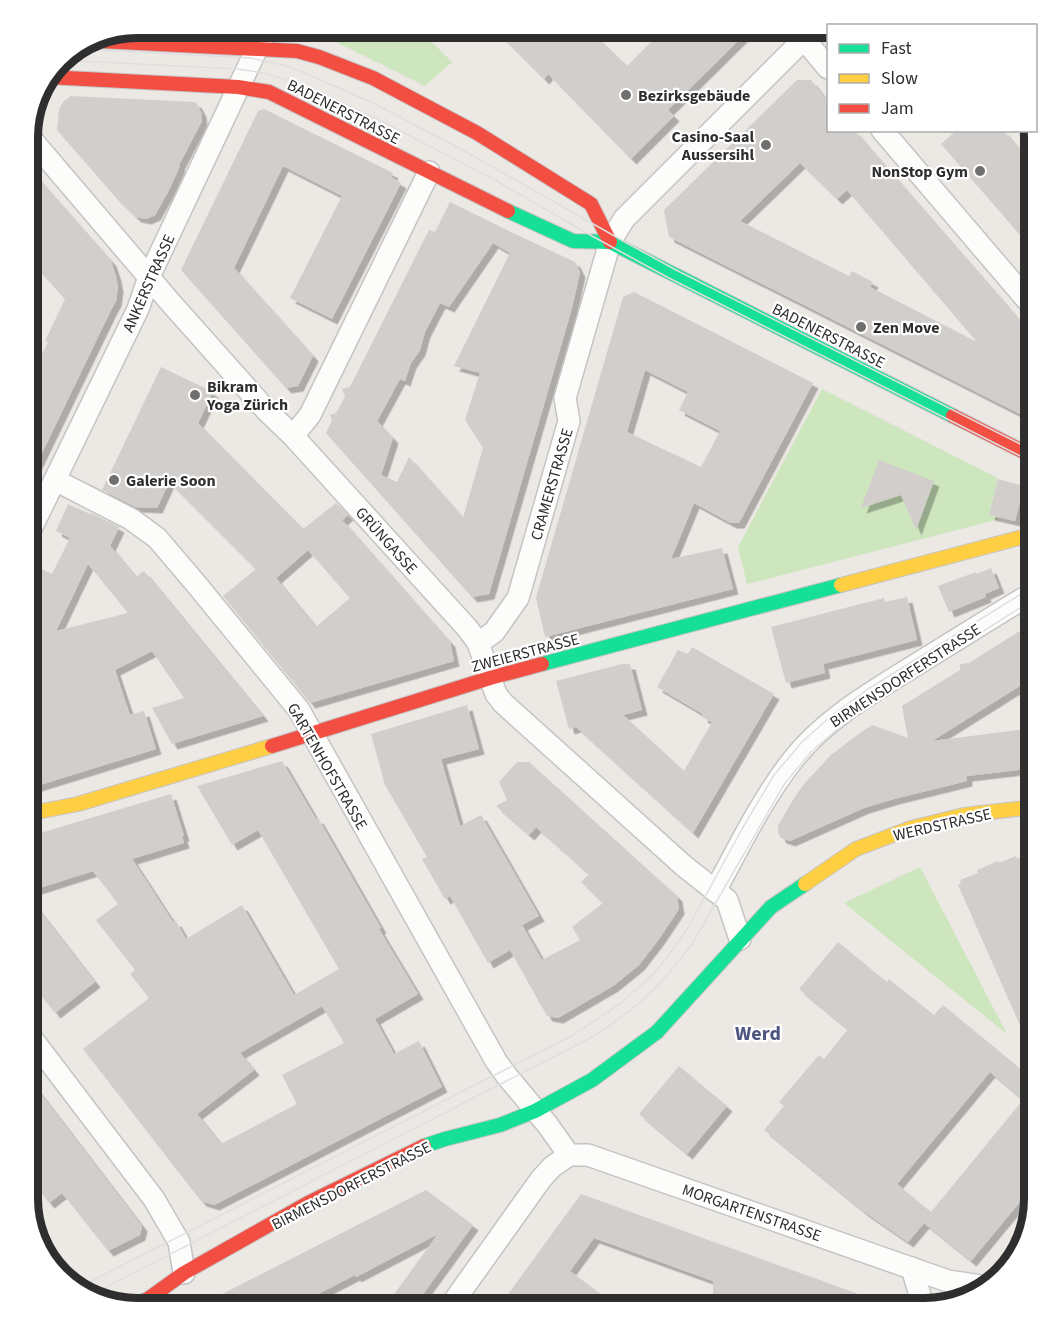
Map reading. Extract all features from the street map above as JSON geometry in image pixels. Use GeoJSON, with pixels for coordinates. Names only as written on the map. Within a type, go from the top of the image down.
{"type":"FeatureCollection","features":[{"type":"Feature","properties":{"kind":"street","name":"ANKERSTRASSE"},"geometry":{"type":"LineString","coordinates":[[38,515],[138,309],[149,278],[261,38]]}},
{"type":"Feature","properties":{"kind":"street","name":"CRAMERSTRASSE"},"geometry":{"type":"LineString","coordinates":[[478,643],[494,633],[518,598],[569,421],[565,398],[610,242],[624,219],[805,38]]}},
{"type":"Feature","properties":{"kind":"street"},"geometry":{"type":"LineString","coordinates":[[813,38],[827,66]]}},
{"type":"Feature","properties":{"kind":"street","name":"BADENERSTRASSE"},"geometry":{"type":"LineString","coordinates":[[109,41],[297,51],[373,78],[477,134],[591,204],[610,242]]}},
{"type":"Feature","properties":{"kind":"street","name":"BADENERSTRASSE"},"geometry":{"type":"LineString","coordinates":[[56,78],[238,87],[269,92],[519,217],[573,241],[610,242],[1024,452]]}},
{"type":"Feature","properties":{"kind":"street"},"geometry":{"type":"LineString","coordinates":[[884,132],[1024,296]]}},
{"type":"Feature","properties":{"kind":"street","name":"GRÜNGASSE"},"geometry":{"type":"LineString","coordinates":[[38,147],[149,278],[267,411],[293,436],[468,629],[478,643],[496,694],[503,703],[684,866],[727,900],[740,939]]}},
{"type":"Feature","properties":{"kind":"street"},"geometry":{"type":"LineString","coordinates":[[293,436],[310,415],[429,172]]}},
{"type":"Feature","properties":{"kind":"street","name":"GARTENHOFSTRASSE"},"geometry":{"type":"LineString","coordinates":[[55,480],[144,527],[157,538],[299,710],[496,1061],[535,1111]]}},
{"type":"Feature","properties":{"kind":"street","name":"ZWEIERSTRASSE"},"geometry":{"type":"LineString","coordinates":[[38,812],[78,804],[490,678],[1024,537]]}},
{"type":"Feature","properties":{"kind":"street","name":"BIRMENSDORFERSTRASSE"},"geometry":{"type":"LineString","coordinates":[[715,891],[761,805],[792,761],[815,736],[841,714],[893,679],[1024,598]]}},
{"type":"Feature","properties":{"kind":"street","name":"WERDSTRASSE"},"geometry":{"type":"LineString","coordinates":[[740,939],[771,907],[856,849],[911,828],[964,815],[1024,808]]}},
{"type":"Feature","properties":{"kind":"street","name":"BIRMENSDORFERSTRASSE"},"geometry":{"type":"LineString","coordinates":[[149,1298],[184,1273],[308,1203],[425,1146],[500,1125],[535,1111],[592,1080],[657,1032],[740,939]]}},
{"type":"Feature","properties":{"kind":"street"},"geometry":{"type":"LineString","coordinates":[[38,1046],[154,1199],[179,1242],[184,1273]]}},
{"type":"Feature","properties":{"kind":"street"},"geometry":{"type":"LineString","coordinates":[[455,1298],[541,1179],[552,1167],[569,1155],[535,1111]]}},
{"type":"Feature","properties":{"kind":"street","name":"MORGARTENSTRASSE"},"geometry":{"type":"LineString","coordinates":[[569,1155],[588,1155],[948,1281],[973,1285]]}},
{"type":"Feature","properties":{"kind":"street"},"geometry":{"type":"LineString","coordinates":[[912,1268],[921,1298]]}},
{"type":"Feature","properties":{"kind":"green space"},"geometry":{"type":"Polygon","coordinates":[[[428,38],[452,62],[425,86],[330,39],[428,38]]]}},
{"type":"Feature","properties":{"kind":"green space"},"geometry":{"type":"Polygon","coordinates":[[[822,389],[996,477],[998,479],[989,515],[1000,519],[747,584],[738,547],[822,389]]]}},
{"type":"Feature","properties":{"kind":"green space"},"geometry":{"type":"Polygon","coordinates":[[[920,867],[1007,1034],[844,903],[920,867]]]}},
{"type":"Feature","properties":{"kind":"building","name":"Bezirksgebäude"},"geometry":{"type":"Polygon","coordinates":[[[503,38],[598,38],[627,66],[655,38],[741,38],[668,110],[674,116],[631,159],[548,74],[544,79],[503,38]]]}},
{"type":"Feature","properties":{"kind":"building"},"geometry":{"type":"Polygon","coordinates":[[[797,80],[811,80],[827,101],[827,132],[856,132],[1024,326],[1024,416],[669,237],[664,210],[797,80]],[[800,163],[740,221],[849,276],[852,271],[873,282],[870,287],[977,342],[847,190],[837,199],[800,163]]]}},
{"type":"Feature","properties":{"kind":"building"},"geometry":{"type":"Polygon","coordinates":[[[71,96],[195,102],[197,104],[202,121],[155,215],[146,219],[136,217],[119,201],[57,130],[59,109],[71,96]]]}},
{"type":"Feature","properties":{"kind":"building"},"geometry":{"type":"Polygon","coordinates":[[[264,109],[393,173],[391,177],[401,183],[332,319],[290,298],[342,196],[283,166],[234,268],[313,356],[298,386],[286,388],[181,270],[258,111],[264,109]]]}},
{"type":"Feature","properties":{"kind":"building"},"geometry":{"type":"Polygon","coordinates":[[[955,132],[1005,132],[1024,155],[1024,239],[941,144],[955,132]]]}},
{"type":"Feature","properties":{"kind":"building"},"geometry":{"type":"Polygon","coordinates":[[[38,178],[111,261],[118,287],[116,301],[38,461],[38,362],[48,342],[45,341],[65,299],[38,269],[38,178]]]}},
{"type":"Feature","properties":{"kind":"building"},"geometry":{"type":"Polygon","coordinates":[[[450,202],[575,262],[580,272],[572,308],[489,594],[472,597],[326,433],[332,421],[330,415],[336,413],[345,397],[342,389],[350,387],[429,230],[435,232],[450,202]],[[493,243],[449,307],[440,303],[425,332],[420,350],[411,363],[405,381],[400,379],[377,421],[393,438],[381,475],[397,482],[409,457],[463,518],[483,448],[465,420],[480,373],[454,366],[510,253],[493,243]]]}},
{"type":"Feature","properties":{"kind":"building"},"geometry":{"type":"Polygon","coordinates":[[[634,292],[813,383],[739,523],[731,523],[694,503],[671,559],[722,548],[733,589],[545,637],[536,598],[623,297],[634,292]],[[645,370],[627,432],[701,467],[720,431],[679,410],[688,392],[645,370]]]}},
{"type":"Feature","properties":{"kind":"building"},"geometry":{"type":"Polygon","coordinates":[[[161,367],[213,392],[198,423],[303,529],[336,503],[348,515],[342,520],[450,642],[454,661],[310,703],[223,596],[256,569],[169,482],[157,508],[136,507],[102,490],[161,367]],[[308,550],[276,578],[316,627],[350,598],[308,550]]]}},
{"type":"Feature","properties":{"kind":"building"},"geometry":{"type":"Polygon","coordinates":[[[879,460],[934,481],[916,530],[901,495],[861,508],[879,460]]]}},
{"type":"Feature","properties":{"kind":"building"},"geometry":{"type":"Polygon","coordinates":[[[998,479],[1024,486],[1015,521],[989,515],[998,479]]]}},
{"type":"Feature","properties":{"kind":"building"},"geometry":{"type":"Polygon","coordinates":[[[68,504],[119,527],[110,546],[136,577],[144,571],[263,716],[172,744],[152,708],[184,698],[152,651],[115,670],[130,715],[144,711],[156,749],[38,786],[38,567],[52,574],[70,538],[56,531],[68,504]],[[88,564],[56,631],[128,613],[88,564]]]}},
{"type":"Feature","properties":{"kind":"building"},"geometry":{"type":"Polygon","coordinates":[[[991,568],[999,588],[985,594],[986,597],[949,612],[938,586],[991,568]]]}},
{"type":"Feature","properties":{"kind":"building"},"geometry":{"type":"Polygon","coordinates":[[[907,597],[917,640],[823,664],[825,673],[786,683],[771,627],[884,598],[885,602],[907,597]]]}},
{"type":"Feature","properties":{"kind":"building"},"geometry":{"type":"Polygon","coordinates":[[[1024,628],[1024,683],[932,741],[1024,729],[1024,769],[967,776],[967,781],[864,808],[790,841],[781,838],[778,826],[791,803],[803,785],[831,755],[872,725],[908,738],[902,706],[960,670],[960,664],[969,663],[1024,628]]]}},
{"type":"Feature","properties":{"kind":"building"},"geometry":{"type":"Polygon","coordinates":[[[692,647],[774,694],[693,833],[576,727],[569,729],[556,681],[630,664],[642,710],[623,715],[684,771],[712,722],[702,717],[703,714],[657,687],[678,650],[688,654],[692,647]]]}},
{"type":"Feature","properties":{"kind":"building"},"geometry":{"type":"Polygon","coordinates":[[[467,705],[479,749],[441,759],[460,826],[481,815],[539,916],[522,925],[542,960],[580,940],[572,927],[603,903],[581,882],[589,874],[536,827],[529,835],[496,806],[507,800],[499,782],[517,762],[529,762],[677,896],[679,909],[639,965],[613,986],[558,1018],[547,1016],[510,950],[488,963],[450,896],[445,899],[422,859],[427,857],[385,785],[371,734],[467,705]]]}},
{"type":"Feature","properties":{"kind":"building"},"geometry":{"type":"Polygon","coordinates":[[[282,761],[316,819],[318,818],[418,994],[375,1019],[394,1054],[419,1041],[442,1087],[214,1205],[201,1201],[83,1049],[149,998],[130,974],[135,970],[96,920],[118,904],[93,871],[38,888],[38,834],[171,794],[184,843],[132,859],[186,939],[242,905],[294,995],[339,969],[258,830],[232,845],[197,786],[282,761]],[[322,1006],[240,1053],[254,1070],[197,1114],[221,1144],[297,1104],[282,1075],[344,1043],[322,1006]]]}},
{"type":"Feature","properties":{"kind":"building"},"geometry":{"type":"Polygon","coordinates":[[[1016,856],[1017,859],[1021,857],[1024,864],[1024,1034],[958,885],[961,883],[960,880],[978,873],[977,870],[998,861],[999,863],[1016,856]]]}},
{"type":"Feature","properties":{"kind":"building"},"geometry":{"type":"Polygon","coordinates":[[[38,909],[95,982],[55,1013],[38,992],[38,909]]]}},
{"type":"Feature","properties":{"kind":"building"},"geometry":{"type":"Polygon","coordinates":[[[838,942],[887,982],[889,979],[934,1015],[943,1005],[1024,1072],[1024,1197],[971,1261],[924,1223],[908,1242],[863,1211],[764,1130],[784,1106],[779,1102],[819,1055],[824,1059],[848,1029],[799,989],[838,942]],[[990,1072],[897,1184],[931,1212],[1023,1100],[990,1072]]]}},
{"type":"Feature","properties":{"kind":"building"},"geometry":{"type":"Polygon","coordinates":[[[679,1066],[727,1106],[687,1154],[639,1114],[679,1066]]]}},
{"type":"Feature","properties":{"kind":"building"},"geometry":{"type":"Polygon","coordinates":[[[38,1090],[142,1226],[140,1235],[108,1251],[62,1193],[49,1203],[38,1189],[38,1090]]]}},
{"type":"Feature","properties":{"kind":"building"},"geometry":{"type":"Polygon","coordinates":[[[426,1190],[473,1225],[420,1298],[391,1298],[438,1234],[316,1295],[318,1298],[215,1298],[426,1190]]]}},
{"type":"Feature","properties":{"kind":"building"},"geometry":{"type":"Polygon","coordinates":[[[581,1194],[870,1298],[761,1298],[750,1294],[746,1298],[724,1298],[713,1294],[713,1281],[594,1238],[570,1271],[606,1298],[505,1298],[581,1194]]]}},
{"type":"Feature","properties":{"kind":"tram line"},"geometry":{"type":"LineString","coordinates":[[89,50],[251,58],[287,66],[305,73],[375,104],[468,153],[676,270],[1024,446]]}},
{"type":"Feature","properties":{"kind":"tram line"},"geometry":{"type":"LineString","coordinates":[[73,61],[237,69],[264,73],[314,89],[495,180],[667,277],[1024,458]]}},
{"type":"Feature","properties":{"kind":"tram line"},"geometry":{"type":"LineString","coordinates":[[86,1284],[573,1035],[621,1003],[648,979],[676,945],[774,775],[802,742],[831,716],[868,689],[1024,592]]}},
{"type":"Feature","properties":{"kind":"tram line"},"geometry":{"type":"LineString","coordinates":[[100,1290],[592,1037],[622,1017],[659,984],[692,944],[785,783],[811,752],[875,700],[1024,605]]}},
{"type":"Feature","properties":{"kind":"traffic: fast"},"geometry":{"type":"LineString","coordinates":[[508,211],[573,241],[610,242],[953,416]]}},
{"type":"Feature","properties":{"kind":"traffic: fast"},"geometry":{"type":"LineString","coordinates":[[542,664],[841,585]]}},
{"type":"Feature","properties":{"kind":"traffic: fast"},"geometry":{"type":"LineString","coordinates":[[424,1146],[500,1125],[535,1111],[592,1080],[657,1032],[771,907],[805,884]]}},
{"type":"Feature","properties":{"kind":"traffic: slow"},"geometry":{"type":"LineString","coordinates":[[841,585],[1024,537]]}},
{"type":"Feature","properties":{"kind":"traffic: slow"},"geometry":{"type":"LineString","coordinates":[[38,812],[78,804],[272,746]]}},
{"type":"Feature","properties":{"kind":"traffic: slow"},"geometry":{"type":"LineString","coordinates":[[805,884],[856,849],[911,828],[964,815],[1024,808]]}},
{"type":"Feature","properties":{"kind":"traffic: jam"},"geometry":{"type":"LineString","coordinates":[[109,42],[297,51],[373,78],[477,133],[591,204],[610,242]]}},
{"type":"Feature","properties":{"kind":"traffic: jam"},"geometry":{"type":"LineString","coordinates":[[57,78],[238,87],[269,92],[508,211]]}},
{"type":"Feature","properties":{"kind":"traffic: jam"},"geometry":{"type":"LineString","coordinates":[[953,416],[1024,452]]}},
{"type":"Feature","properties":{"kind":"traffic: jam"},"geometry":{"type":"LineString","coordinates":[[272,746],[542,664]]}},
{"type":"Feature","properties":{"kind":"traffic: jam"},"geometry":{"type":"LineString","coordinates":[[149,1298],[184,1273],[308,1203],[424,1146]]}},
{"type":"Feature","properties":{"kind":"place","name":"Bezirksgebäude"},"geometry":{"type":"Point","coordinates":[626,95]}},
{"type":"Feature","properties":{"kind":"place","name":"Casino-Saal Aussersihl"},"geometry":{"type":"Point","coordinates":[766,145]}},
{"type":"Feature","properties":{"kind":"place","name":"NonStop Gym"},"geometry":{"type":"Point","coordinates":[980,171]}},
{"type":"Feature","properties":{"kind":"place","name":"Zen Move"},"geometry":{"type":"Point","coordinates":[861,327]}},
{"type":"Feature","properties":{"kind":"place","name":"Bikram Yoga Zürich"},"geometry":{"type":"Point","coordinates":[195,395]}},
{"type":"Feature","properties":{"kind":"place","name":"Galerie Soon"},"geometry":{"type":"Point","coordinates":[114,480]}},
{"type":"Feature","properties":{"kind":"district","name":"Werd"},"geometry":{"type":"Point","coordinates":[758,1033]}}]}
